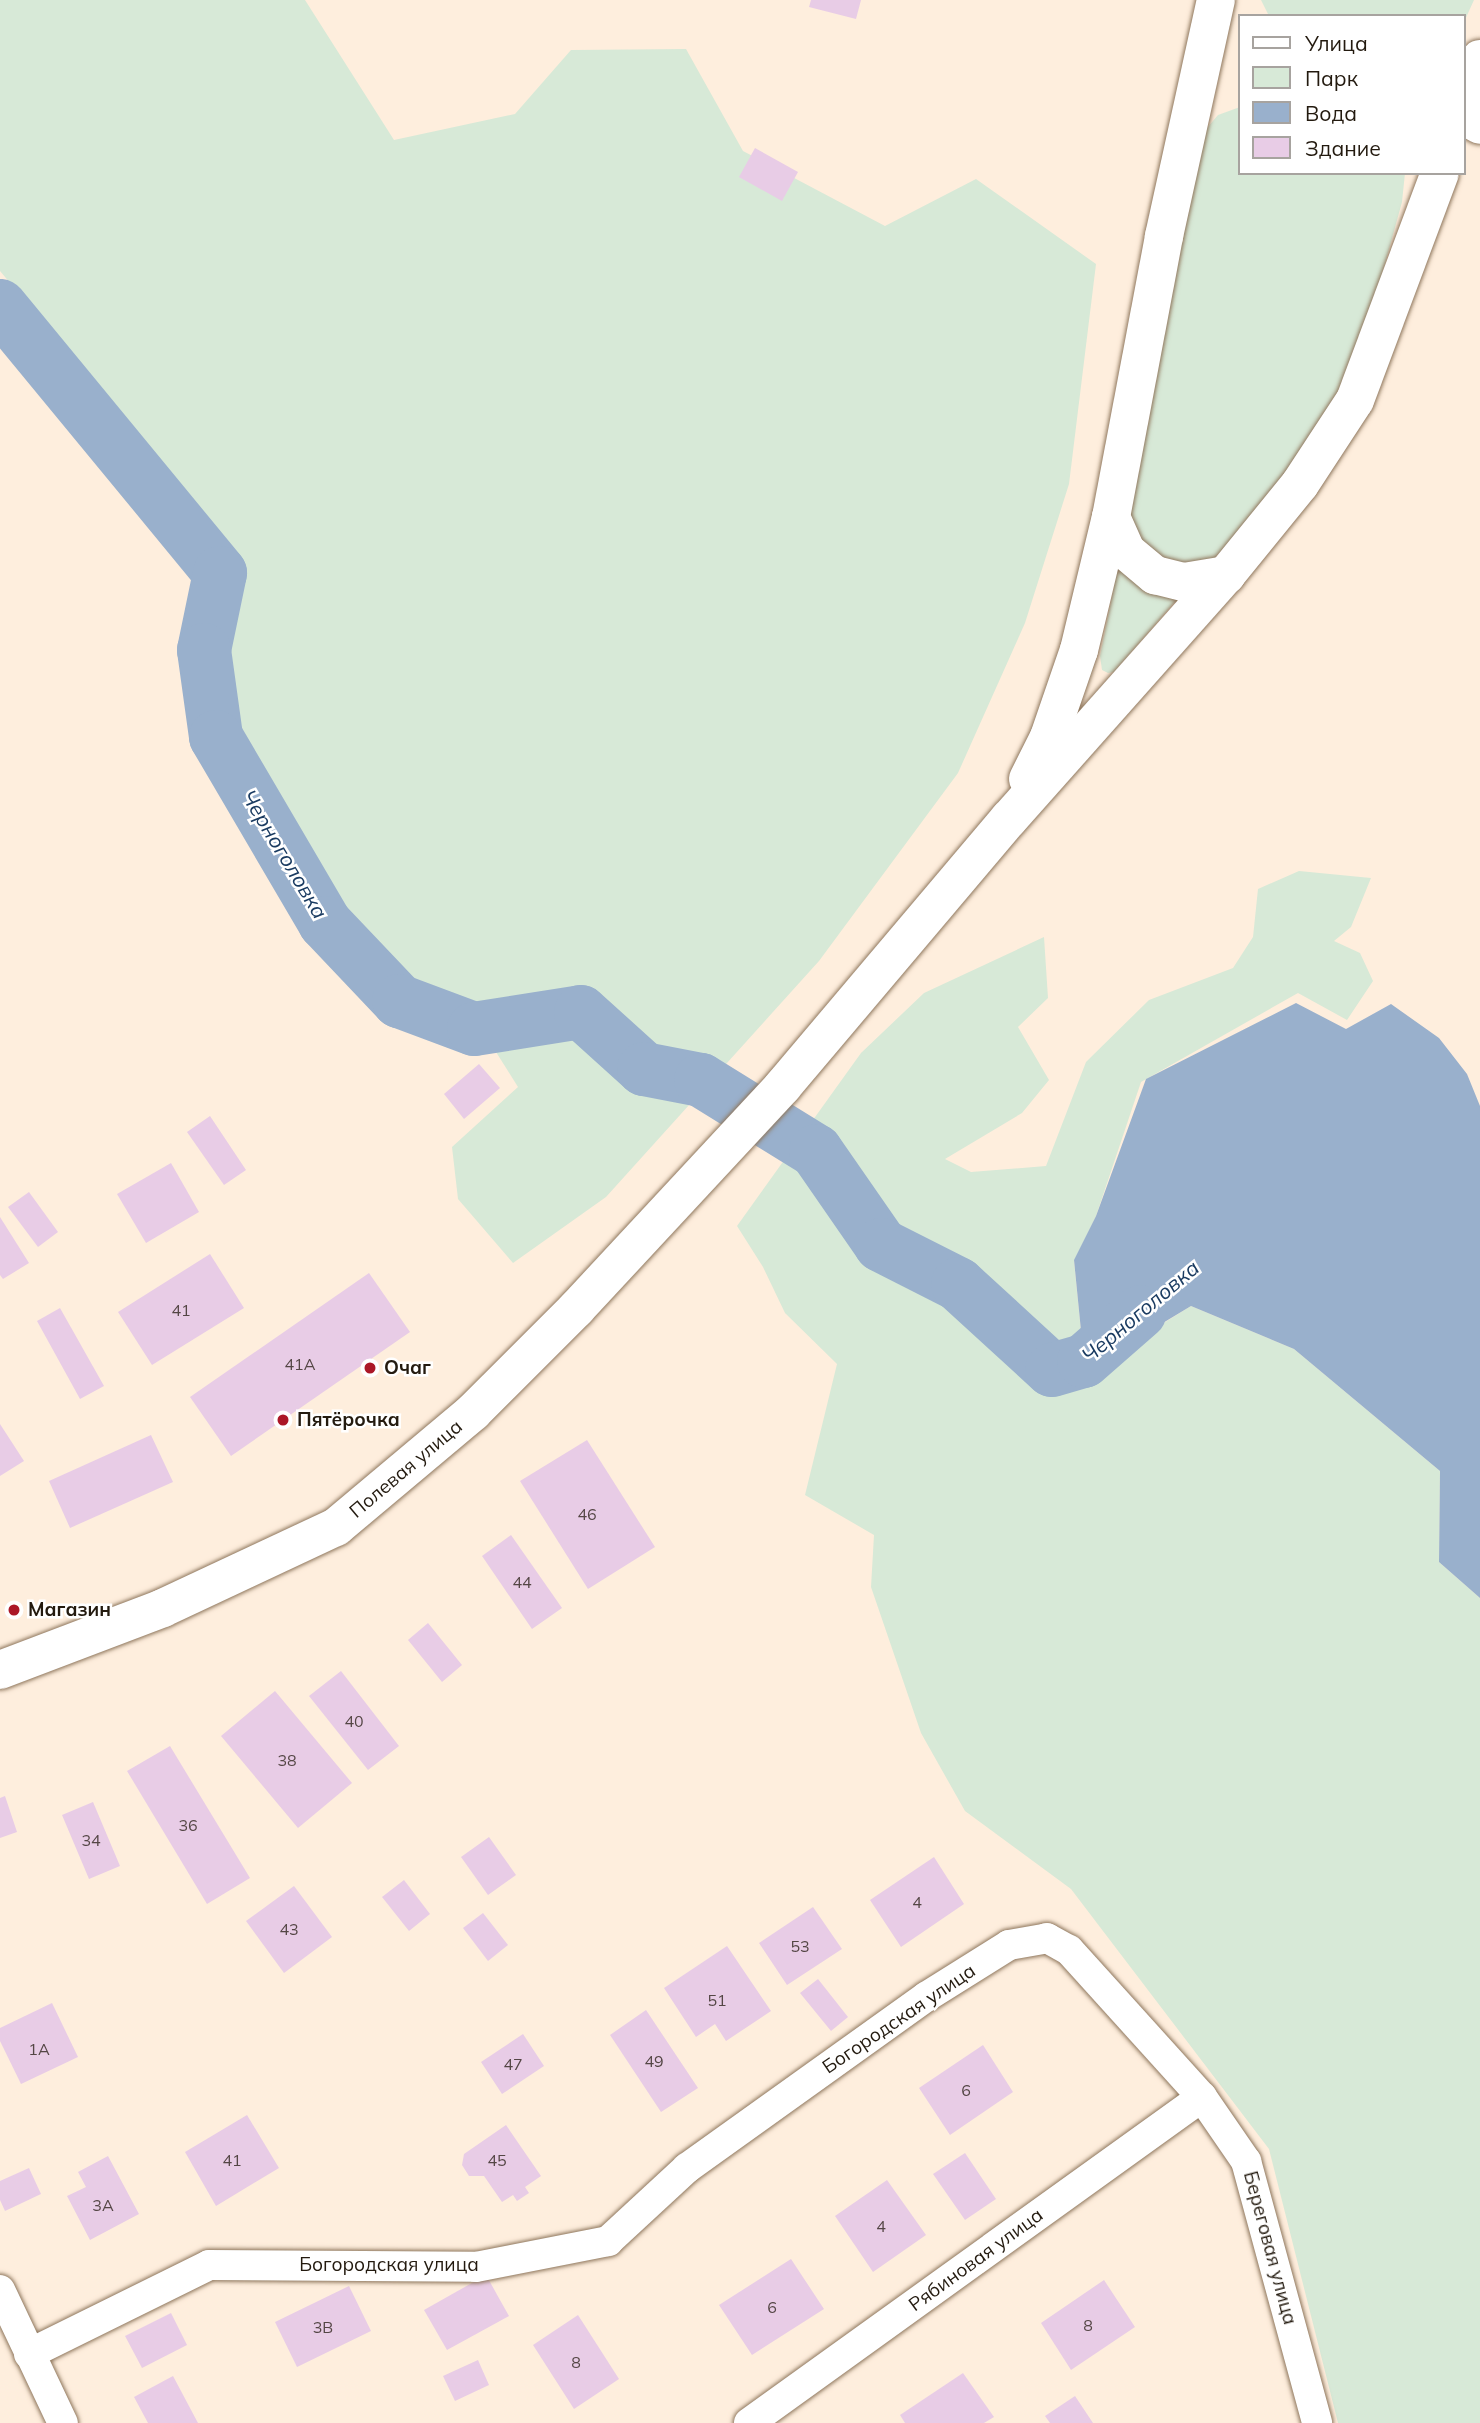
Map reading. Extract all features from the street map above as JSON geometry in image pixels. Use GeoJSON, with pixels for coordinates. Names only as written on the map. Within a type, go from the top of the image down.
{"type":"FeatureCollection","features":[{"type":"Feature","properties":{"kind":"main road"},"geometry":{"type":"LineString","coordinates":[[1009,819],[1049,737],[1079,650],[1111,517],[1164,236],[1216,0]]}},
{"type":"Feature","properties":{"kind":"main road"},"geometry":{"type":"LineString","coordinates":[[1229,0],[1238,23]]}},
{"type":"Feature","properties":{"kind":"main road"},"geometry":{"type":"LineString","coordinates":[[1466,60],[1480,44]]}},
{"type":"Feature","properties":{"kind":"main road"},"geometry":{"type":"LineString","coordinates":[[1466,95],[1480,59]]}},
{"type":"Feature","properties":{"kind":"main road"},"geometry":{"type":"LineString","coordinates":[[1009,819],[1226,575],[1300,484],[1355,400],[1439,175]]}},
{"type":"Feature","properties":{"kind":"main road"},"geometry":{"type":"LineString","coordinates":[[1111,517],[1126,551],[1155,575],[1184,582],[1226,575]]}},
{"type":"Feature","properties":{"kind":"main road","name":"Полевая улица"},"geometry":{"type":"LineString","coordinates":[[0,1670],[163,1608],[336,1527],[473,1412],[576,1309],[783,1086],[1009,819]]}},
{"type":"Feature","properties":{"kind":"street","name":"Береговая улица"},"geometry":{"type":"LineString","coordinates":[[1047,1938],[1069,1950],[1202,2098],[1246,2161],[1317,2423]]}},
{"type":"Feature","properties":{"kind":"street","name":"Богородская улица"},"geometry":{"type":"LineString","coordinates":[[29,2354],[209,2265],[476,2267],[608,2241],[687,2168],[926,1997],[1009,1945],[1047,1938]]}},
{"type":"Feature","properties":{"kind":"street","name":"Рябиновая улица"},"geometry":{"type":"LineString","coordinates":[[749,2423],[1202,2098]]}},
{"type":"Feature","properties":{"kind":"street"},"geometry":{"type":"LineString","coordinates":[[0,2290],[7,2325],[29,2354],[63,2423]]}},
{"type":"Feature","properties":{"kind":"green space"},"geometry":{"type":"Polygon","coordinates":[[[0,0],[305,0],[394,140],[515,114],[571,50],[686,49],[743,151],[885,226],[976,179],[1096,264],[1069,484],[1025,623],[958,773],[819,961],[606,1197],[513,1263],[458,1199],[452,1147],[518,1087],[496,1052],[453,1042],[428,1003],[343,914],[307,856],[225,695],[239,556],[0,271],[0,0]]]}},
{"type":"Feature","properties":{"kind":"green space"},"geometry":{"type":"Polygon","coordinates":[[[1261,0],[1474,0],[1466,18],[1466,14],[1268,14],[1261,0]]]}},
{"type":"Feature","properties":{"kind":"green space"},"geometry":{"type":"Polygon","coordinates":[[[1238,108],[1238,175],[1405,175],[1402,202],[1378,289],[1342,384],[1304,448],[1263,505],[1209,564],[1186,567],[1163,560],[1138,542],[1128,522],[1201,135],[1218,115],[1238,108]]]}},
{"type":"Feature","properties":{"kind":"green space"},"geometry":{"type":"Polygon","coordinates":[[[1118,567],[1178,598],[1114,672],[1108,673],[1102,670],[1100,656],[1118,567]]]}},
{"type":"Feature","properties":{"kind":"green space"},"geometry":{"type":"Polygon","coordinates":[[[1299,871],[1371,878],[1351,927],[1334,941],[1360,953],[1373,981],[1347,1020],[1298,993],[1141,1082],[1096,1216],[1074,1261],[1084,1361],[1105,1377],[1138,1339],[1191,1306],[1294,1349],[1440,1471],[1439,1562],[1480,1598],[1480,2423],[1338,2423],[1269,2149],[1071,1889],[965,1811],[921,1733],[871,1587],[874,1535],[805,1495],[837,1364],[785,1313],[763,1267],[737,1226],[861,1053],[924,993],[1044,937],[1048,998],[1018,1027],[1049,1080],[1022,1113],[945,1159],[971,1172],[1046,1166],[1086,1062],[1149,1000],[1233,968],[1253,937],[1258,889],[1299,871]]]}},
{"type":"Feature","properties":{"kind":"water"},"geometry":{"type":"Polygon","coordinates":[[[1296,1003],[1346,1029],[1391,1004],[1439,1038],[1467,1074],[1480,1106],[1480,1598],[1439,1562],[1440,1471],[1294,1349],[1191,1306],[1138,1338],[1104,1378],[1084,1361],[1074,1260],[1096,1216],[1146,1079],[1296,1003]]]}},
{"type":"Feature","properties":{"kind":"building"},"geometry":{"type":"Polygon","coordinates":[[[811,0],[861,0],[856,19],[809,7],[811,0]]]}},
{"type":"Feature","properties":{"kind":"building"},"geometry":{"type":"Polygon","coordinates":[[[755,148],[798,172],[782,201],[739,177],[755,148]]]}},
{"type":"Feature","properties":{"kind":"building"},"geometry":{"type":"Polygon","coordinates":[[[479,1064],[500,1088],[464,1119],[444,1094],[479,1064]]]}},
{"type":"Feature","properties":{"kind":"building"},"geometry":{"type":"Polygon","coordinates":[[[210,1116],[246,1170],[224,1185],[187,1132],[210,1116]]]}},
{"type":"Feature","properties":{"kind":"building"},"geometry":{"type":"Polygon","coordinates":[[[171,1163],[199,1212],[146,1243],[117,1194],[171,1163]]]}},
{"type":"Feature","properties":{"kind":"building"},"geometry":{"type":"Polygon","coordinates":[[[29,1192],[58,1232],[38,1247],[8,1207],[29,1192]]]}},
{"type":"Feature","properties":{"kind":"building"},"geometry":{"type":"Polygon","coordinates":[[[0,1217],[29,1263],[3,1279],[0,1275],[0,1217]]]}},
{"type":"Feature","properties":{"kind":"building"},"geometry":{"type":"Polygon","coordinates":[[[210,1254],[244,1308],[152,1365],[118,1312],[210,1254]]]}},
{"type":"Feature","properties":{"kind":"building"},"geometry":{"type":"Polygon","coordinates":[[[369,1273],[410,1332],[231,1456],[190,1397],[369,1273]]]}},
{"type":"Feature","properties":{"kind":"building"},"geometry":{"type":"Polygon","coordinates":[[[60,1308],[104,1386],[80,1399],[37,1321],[60,1308]]]}},
{"type":"Feature","properties":{"kind":"building"},"geometry":{"type":"Polygon","coordinates":[[[0,1424],[24,1461],[0,1476],[0,1424]]]}},
{"type":"Feature","properties":{"kind":"building"},"geometry":{"type":"Polygon","coordinates":[[[151,1435],[173,1482],[70,1528],[49,1481],[151,1435]]]}},
{"type":"Feature","properties":{"kind":"building"},"geometry":{"type":"Polygon","coordinates":[[[587,1440],[655,1547],[588,1589],[520,1481],[587,1440]]]}},
{"type":"Feature","properties":{"kind":"building"},"geometry":{"type":"Polygon","coordinates":[[[511,1535],[562,1608],[532,1629],[482,1556],[511,1535]]]}},
{"type":"Feature","properties":{"kind":"building"},"geometry":{"type":"Polygon","coordinates":[[[428,1623],[462,1665],[442,1682],[408,1640],[428,1623]]]}},
{"type":"Feature","properties":{"kind":"building"},"geometry":{"type":"Polygon","coordinates":[[[341,1671],[399,1746],[368,1770],[309,1696],[341,1671]]]}},
{"type":"Feature","properties":{"kind":"building"},"geometry":{"type":"Polygon","coordinates":[[[275,1691],[352,1783],[298,1828],[221,1736],[275,1691]]]}},
{"type":"Feature","properties":{"kind":"building"},"geometry":{"type":"Polygon","coordinates":[[[170,1746],[250,1878],[207,1904],[127,1771],[170,1746]]]}},
{"type":"Feature","properties":{"kind":"building"},"geometry":{"type":"Polygon","coordinates":[[[5,1796],[17,1832],[0,1838],[0,1798],[5,1796]]]}},
{"type":"Feature","properties":{"kind":"building"},"geometry":{"type":"Polygon","coordinates":[[[93,1802],[120,1866],[89,1879],[62,1815],[93,1802]]]}},
{"type":"Feature","properties":{"kind":"building"},"geometry":{"type":"Polygon","coordinates":[[[489,1837],[516,1875],[488,1895],[461,1857],[489,1837]]]}},
{"type":"Feature","properties":{"kind":"building"},"geometry":{"type":"Polygon","coordinates":[[[934,1857],[964,1904],[901,1947],[870,1900],[934,1857]]]}},
{"type":"Feature","properties":{"kind":"building"},"geometry":{"type":"Polygon","coordinates":[[[404,1880],[430,1914],[409,1931],[382,1897],[404,1880]]]}},
{"type":"Feature","properties":{"kind":"building"},"geometry":{"type":"Polygon","coordinates":[[[294,1886],[332,1937],[284,1973],[246,1921],[294,1886]]]}},
{"type":"Feature","properties":{"kind":"building"},"geometry":{"type":"Polygon","coordinates":[[[813,1907],[842,1949],[787,1985],[759,1943],[813,1907]]]}},
{"type":"Feature","properties":{"kind":"building"},"geometry":{"type":"Polygon","coordinates":[[[483,1913],[508,1945],[488,1961],[463,1928],[483,1913]]]}},
{"type":"Feature","properties":{"kind":"building"},"geometry":{"type":"Polygon","coordinates":[[[727,1946],[771,2011],[726,2041],[715,2024],[696,2037],[664,1988],[727,1946]]]}},
{"type":"Feature","properties":{"kind":"building"},"geometry":{"type":"Polygon","coordinates":[[[818,1979],[848,2017],[831,2031],[800,1993],[818,1979]]]}},
{"type":"Feature","properties":{"kind":"building"},"geometry":{"type":"Polygon","coordinates":[[[52,2003],[78,2057],[21,2084],[0,2041],[0,2028],[52,2003]]]}},
{"type":"Feature","properties":{"kind":"building"},"geometry":{"type":"Polygon","coordinates":[[[646,2010],[698,2088],[661,2112],[610,2035],[646,2010]]]}},
{"type":"Feature","properties":{"kind":"building"},"geometry":{"type":"Polygon","coordinates":[[[523,2034],[544,2066],[502,2094],[481,2062],[523,2034]]]}},
{"type":"Feature","properties":{"kind":"building"},"geometry":{"type":"Polygon","coordinates":[[[983,2045],[1013,2092],[950,2135],[919,2088],[983,2045]]]}},
{"type":"Feature","properties":{"kind":"building"},"geometry":{"type":"Polygon","coordinates":[[[247,2115],[279,2168],[216,2206],[185,2152],[247,2115]]]}},
{"type":"Feature","properties":{"kind":"building"},"geometry":{"type":"Polygon","coordinates":[[[506,2125],[541,2176],[525,2187],[529,2193],[517,2201],[513,2195],[502,2202],[484,2176],[469,2176],[462,2165],[464,2154],[506,2125]]]}},
{"type":"Feature","properties":{"kind":"building"},"geometry":{"type":"Polygon","coordinates":[[[965,2153],[996,2199],[965,2220],[933,2174],[965,2153]]]}},
{"type":"Feature","properties":{"kind":"building"},"geometry":{"type":"Polygon","coordinates":[[[108,2156],[139,2214],[90,2240],[67,2196],[86,2187],[78,2172],[108,2156]]]}},
{"type":"Feature","properties":{"kind":"building"},"geometry":{"type":"Polygon","coordinates":[[[29,2168],[41,2194],[5,2211],[0,2200],[0,2181],[29,2168]]]}},
{"type":"Feature","properties":{"kind":"building"},"geometry":{"type":"Polygon","coordinates":[[[887,2180],[926,2235],[873,2272],[835,2216],[887,2180]]]}},
{"type":"Feature","properties":{"kind":"building"},"geometry":{"type":"Polygon","coordinates":[[[791,2259],[824,2309],[752,2355],[719,2305],[791,2259]]]}},
{"type":"Feature","properties":{"kind":"building"},"geometry":{"type":"Polygon","coordinates":[[[486,2275],[509,2316],[447,2350],[424,2310],[486,2275]]]}},
{"type":"Feature","properties":{"kind":"building"},"geometry":{"type":"Polygon","coordinates":[[[1104,2280],[1135,2327],[1071,2370],[1041,2323],[1104,2280]]]}},
{"type":"Feature","properties":{"kind":"building"},"geometry":{"type":"Polygon","coordinates":[[[349,2286],[371,2331],[297,2367],[275,2322],[349,2286]]]}},
{"type":"Feature","properties":{"kind":"building"},"geometry":{"type":"Polygon","coordinates":[[[171,2313],[187,2345],[142,2368],[125,2336],[171,2313]]]}},
{"type":"Feature","properties":{"kind":"building"},"geometry":{"type":"Polygon","coordinates":[[[578,2315],[619,2379],[574,2409],[533,2345],[578,2315]]]}},
{"type":"Feature","properties":{"kind":"building"},"geometry":{"type":"Polygon","coordinates":[[[478,2360],[489,2385],[455,2401],[443,2376],[478,2360]]]}},
{"type":"Feature","properties":{"kind":"building"},"geometry":{"type":"Polygon","coordinates":[[[963,2373],[994,2417],[984,2423],[905,2423],[900,2415],[963,2373]]]}},
{"type":"Feature","properties":{"kind":"building"},"geometry":{"type":"Polygon","coordinates":[[[173,2376],[198,2423],[148,2423],[134,2397],[173,2376]]]}},
{"type":"Feature","properties":{"kind":"building"},"geometry":{"type":"Polygon","coordinates":[[[1075,2396],[1093,2423],[1050,2423],[1045,2416],[1075,2396]]]}},
{"type":"Feature","properties":{"kind":"waterway","name":"Черноголовка"},"geometry":{"type":"LineString","coordinates":[[0,306],[220,573],[204,650],[216,737],[325,923],[399,1001],[474,1029],[581,1012],[644,1069],[701,1080],[816,1151],[881,1245],[958,1284],[1052,1370],[1084,1361],[1140,1312]]}},
{"type":"Feature","properties":{"kind":"place","name":"Очаг"},"geometry":{"type":"Point","coordinates":[370,1368]}},
{"type":"Feature","properties":{"kind":"place","name":"Пятёрочка"},"geometry":{"type":"Point","coordinates":[283,1420]}},
{"type":"Feature","properties":{"kind":"place","name":"Магазин"},"geometry":{"type":"Point","coordinates":[14,1610]}}]}
